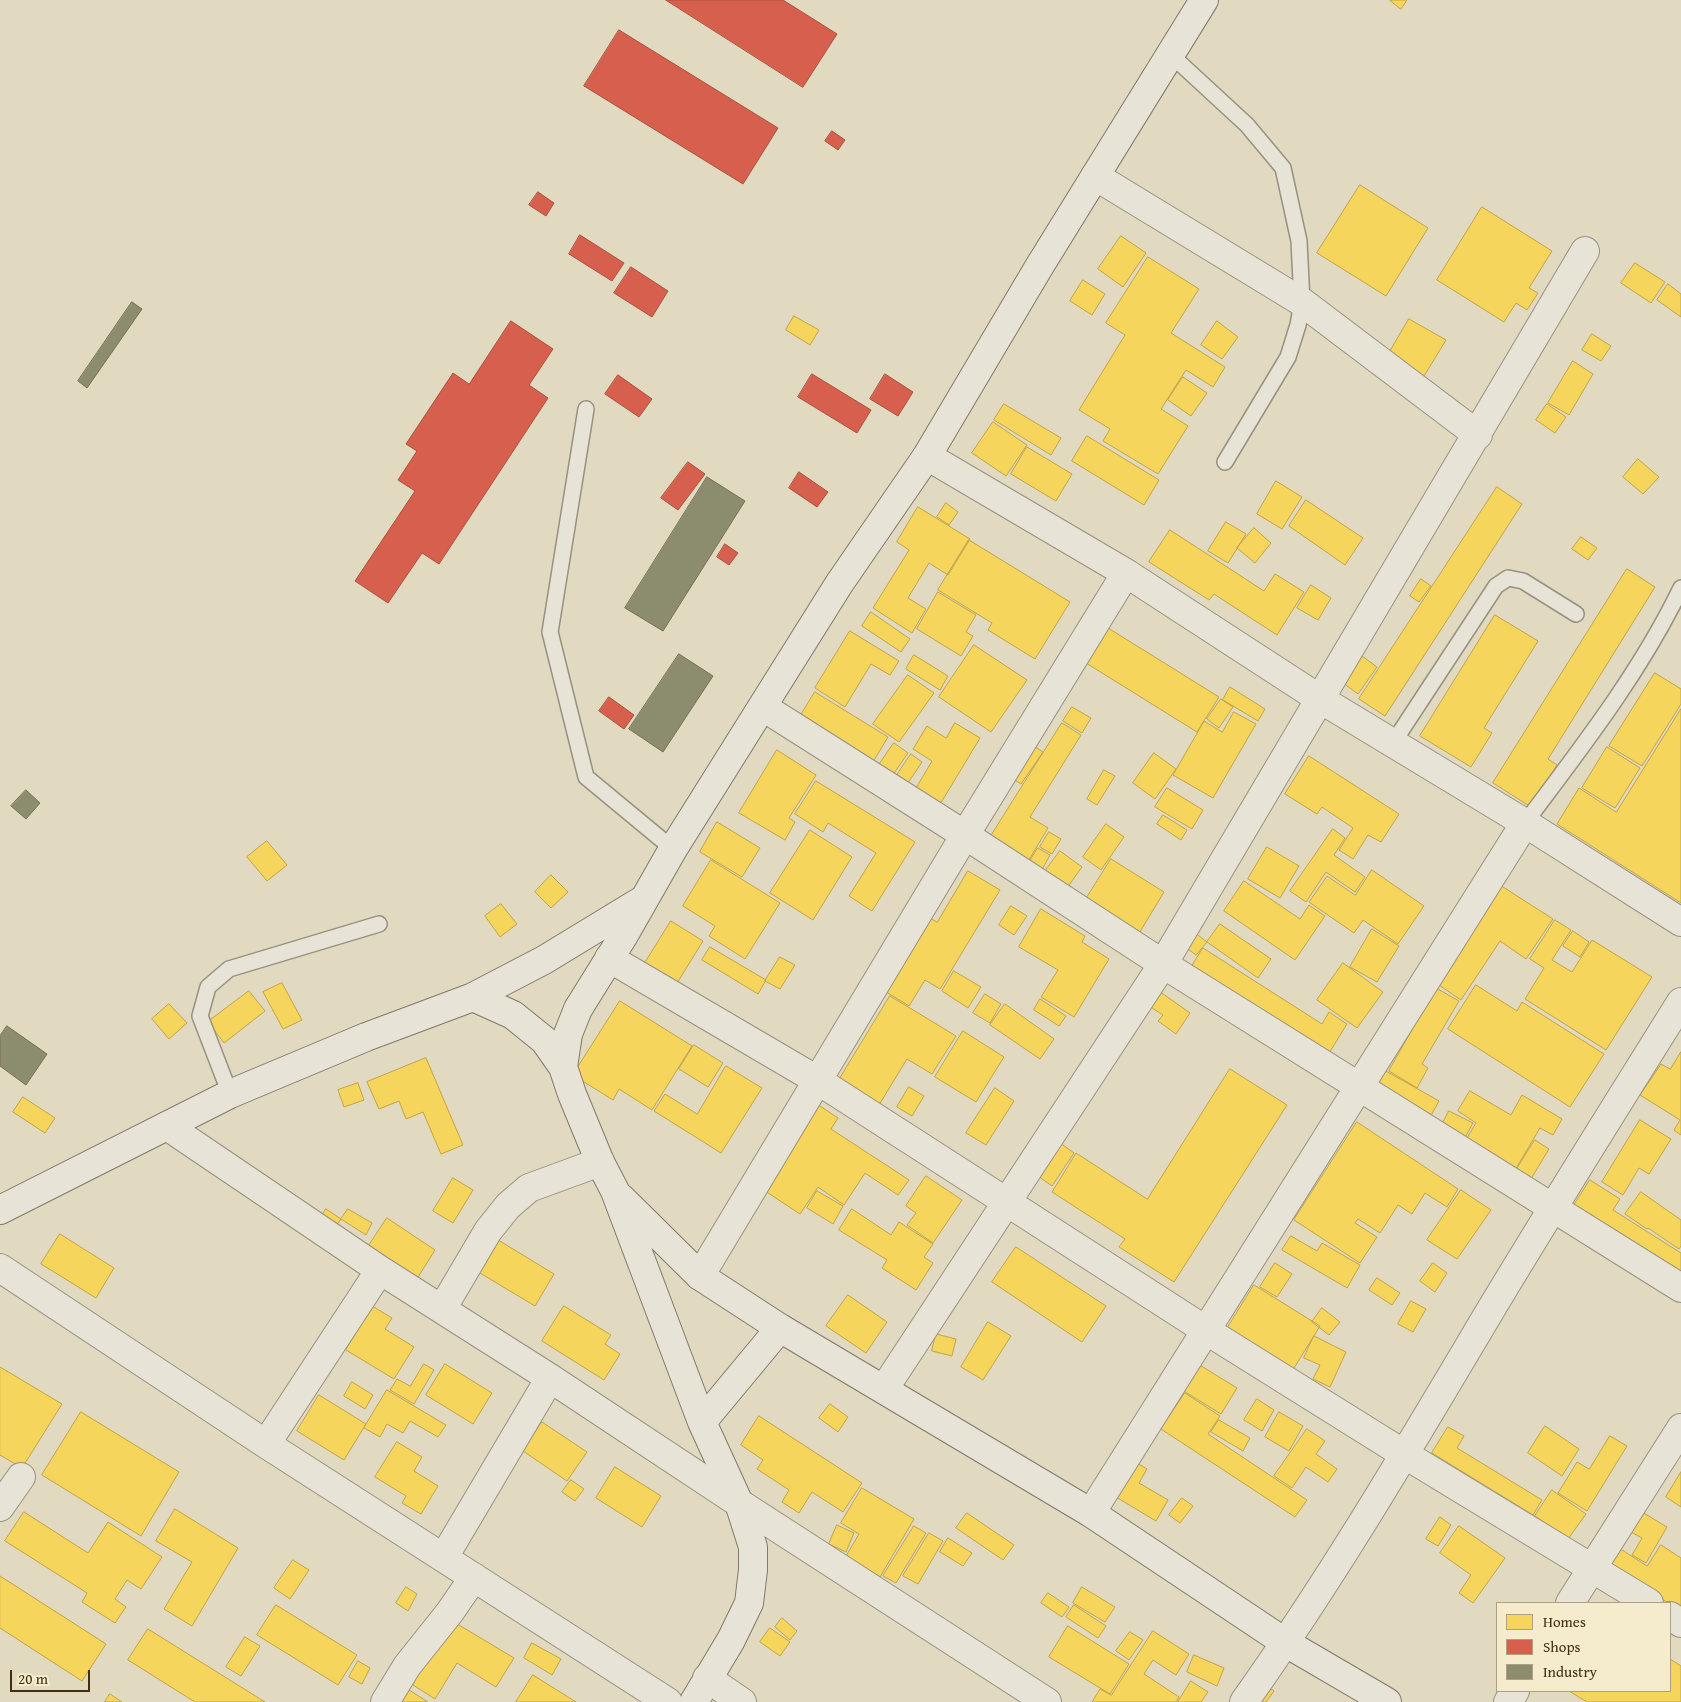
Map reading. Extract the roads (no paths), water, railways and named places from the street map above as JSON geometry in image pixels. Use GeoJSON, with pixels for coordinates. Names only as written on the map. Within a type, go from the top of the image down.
{"type":"FeatureCollection","features":[{"type":"Feature","properties":{"kind":"street"},"geometry":{"type":"LineString","coordinates":[[563,1067],[568,1034],[578,1009],[624,935],[643,900],[839,584],[926,456],[1038,267],[1204,0]]}},
{"type":"Feature","properties":{"kind":"street"},"geometry":{"type":"LineString","coordinates":[[1095,176],[1302,302],[1478,435]]}},
{"type":"Feature","properties":{"kind":"street"},"geometry":{"type":"LineString","coordinates":[[884,1389],[1164,964],[1585,251]]}},
{"type":"Feature","properties":{"kind":"street"},"geometry":{"type":"LineString","coordinates":[[926,456],[1126,573],[1320,699],[1525,823],[1681,922]]}},
{"type":"Feature","properties":{"kind":"street"},"geometry":{"type":"LineString","coordinates":[[700,1276],[965,835],[1126,573]]}},
{"type":"Feature","properties":{"kind":"street"},"geometry":{"type":"LineString","coordinates":[[763,707],[1164,964],[1681,1288]]}},
{"type":"Feature","properties":{"kind":"street"},"geometry":{"type":"LineString","coordinates":[[1091,1513],[1525,823]]}},
{"type":"Feature","properties":{"kind":"street"},"geometry":{"type":"LineString","coordinates":[[0,1210],[230,1094],[366,1037],[473,997],[544,960],[643,900]]}},
{"type":"Feature","properties":{"kind":"street"},"geometry":{"type":"LineString","coordinates":[[609,958],[817,1080],[1207,1331],[1404,1454],[1647,1602]]}},
{"type":"Feature","properties":{"kind":"street"},"geometry":{"type":"LineString","coordinates":[[473,997],[514,1015],[544,1040],[563,1067],[600,1162],[615,1191],[702,1422],[739,1503],[754,1547],[749,1603],[731,1640],[694,1702]]}},
{"type":"Feature","properties":{"kind":"street"},"geometry":{"type":"LineString","coordinates":[[1244,1702],[1286,1643],[1404,1454],[1552,1208],[1681,1002]]}},
{"type":"Feature","properties":{"kind":"street"},"geometry":{"type":"LineString","coordinates":[[167,1126],[380,1270],[442,1308],[1047,1702]]}},
{"type":"Feature","properties":{"kind":"street"},"geometry":{"type":"LineString","coordinates":[[442,1308],[488,1231],[508,1206],[529,1188],[600,1162]]}},
{"type":"Feature","properties":{"kind":"street"},"geometry":{"type":"LineString","coordinates":[[615,1191],[700,1276],[780,1328],[1091,1513],[1286,1643],[1386,1702]]}},
{"type":"Feature","properties":{"kind":"street"},"geometry":{"type":"LineString","coordinates":[[0,1268],[266,1444],[668,1702]]}},
{"type":"Feature","properties":{"kind":"street"},"geometry":{"type":"LineString","coordinates":[[266,1444],[380,1270]]}},
{"type":"Feature","properties":{"kind":"street"},"geometry":{"type":"LineString","coordinates":[[702,1422],[780,1328]]}},
{"type":"Feature","properties":{"kind":"street"},"geometry":{"type":"LineString","coordinates":[[444,1557],[550,1378]]}},
{"type":"Feature","properties":{"kind":"street"},"geometry":{"type":"LineString","coordinates":[[1571,1602],[1681,1428]]}},
{"type":"Feature","properties":{"kind":"street"},"geometry":{"type":"LineString","coordinates":[[0,1507],[21,1477]]}},
{"type":"Feature","properties":{"kind":"street"},"geometry":{"type":"LineString","coordinates":[[385,1702],[407,1666],[450,1612],[474,1577]]}},
{"type":"Feature","properties":{"kind":"street"},"geometry":{"type":"LineString","coordinates":[[707,1678],[742,1702]]}},
{"type":"Feature","properties":{"kind":"lane"},"geometry":{"type":"LineString","coordinates":[[1170,54],[1247,125],[1283,168],[1299,241],[1302,302],[1298,325],[1288,357],[1225,462]]}},
{"type":"Feature","properties":{"kind":"lane"},"geometry":{"type":"LineString","coordinates":[[586,409],[550,632],[586,777],[674,849]]}},
{"type":"Feature","properties":{"kind":"lane"},"geometry":{"type":"LineString","coordinates":[[1393,743],[1496,586],[1508,578],[1523,581],[1576,614]]}},
{"type":"Feature","properties":{"kind":"lane"},"geometry":{"type":"LineString","coordinates":[[1525,823],[1606,714],[1666,619],[1681,588]]}},
{"type":"Feature","properties":{"kind":"lane"},"geometry":{"type":"LineString","coordinates":[[230,1094],[200,1016],[208,986],[229,969],[379,924]]}}]}
